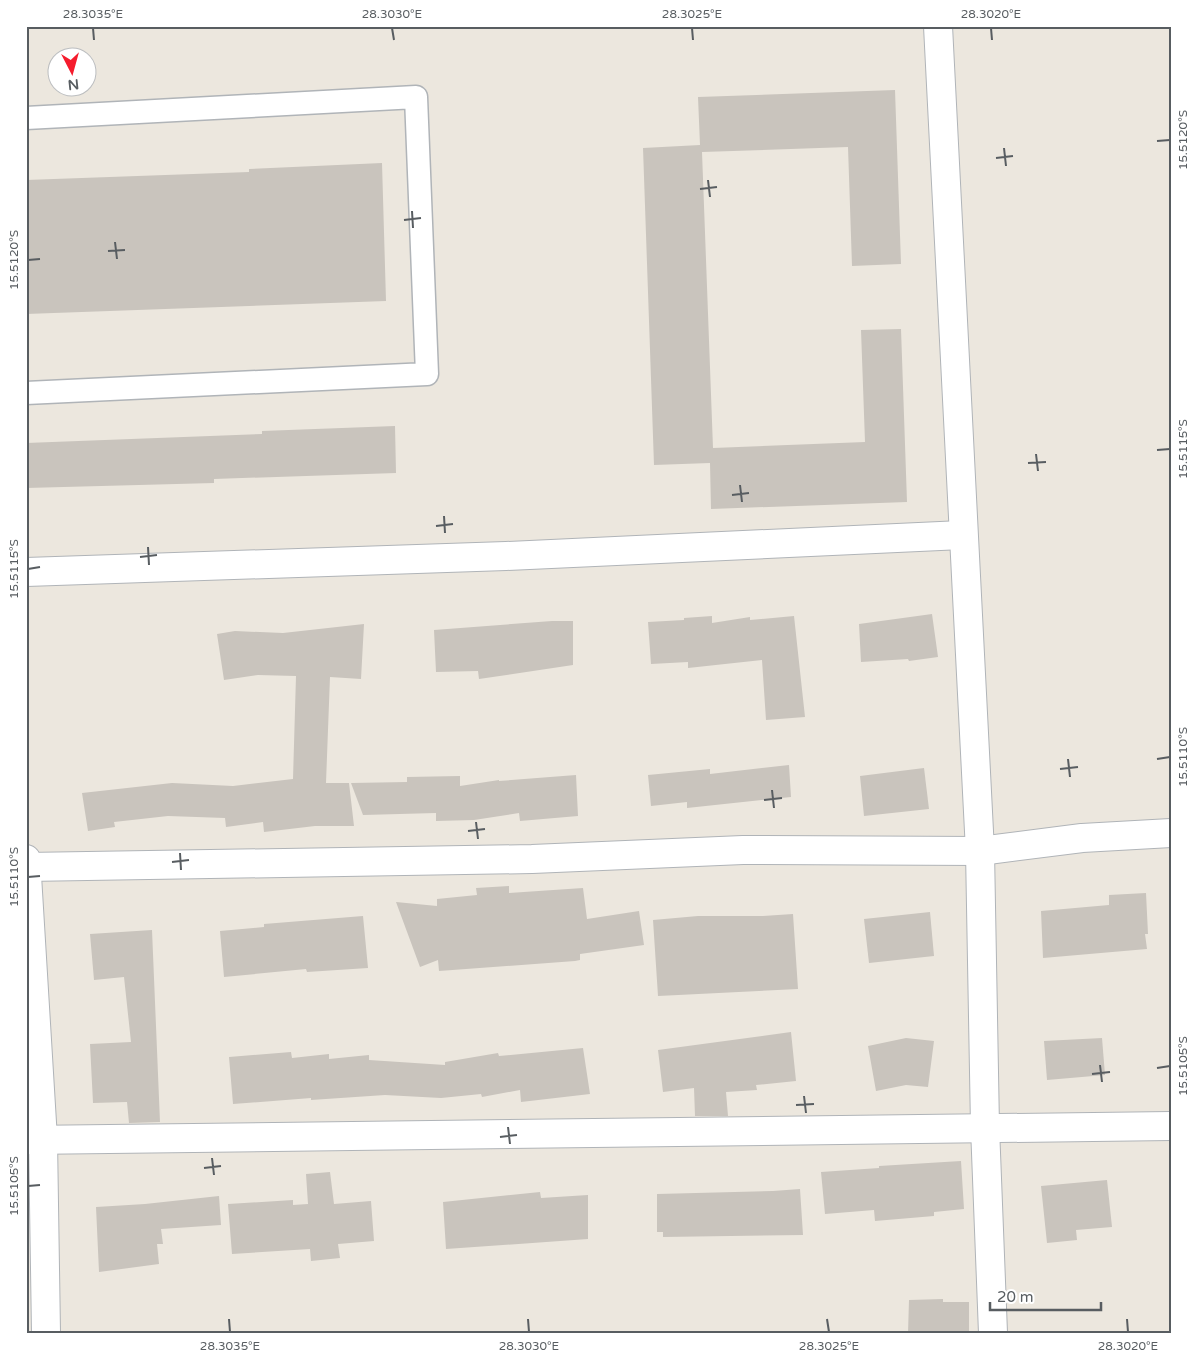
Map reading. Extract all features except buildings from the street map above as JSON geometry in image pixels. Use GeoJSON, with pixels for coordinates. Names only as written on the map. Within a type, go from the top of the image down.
{"type":"FeatureCollection","features":[{"type":"Feature","properties":{"kind":"street"},"geometry":{"type":"LineString","coordinates":[[938,26],[962,535],[980,852],[985,1127],[993,1333]]}},
{"type":"Feature","properties":{"kind":"street"},"geometry":{"type":"LineString","coordinates":[[26,572],[506,556],[962,535]]}},
{"type":"Feature","properties":{"kind":"street"},"geometry":{"type":"LineString","coordinates":[[26,867],[532,859],[744,850],[980,852],[1082,838],[1171,833]]}},
{"type":"Feature","properties":{"kind":"street"},"geometry":{"type":"LineString","coordinates":[[26,859],[34,1139],[46,1333]]}},
{"type":"Feature","properties":{"kind":"street"},"geometry":{"type":"LineString","coordinates":[[34,1139],[1171,1126]]}},
{"type":"Feature","properties":{"kind":"lane"},"geometry":{"type":"LineString","coordinates":[[26,118],[416,97],[427,374],[26,394]]}}]}
